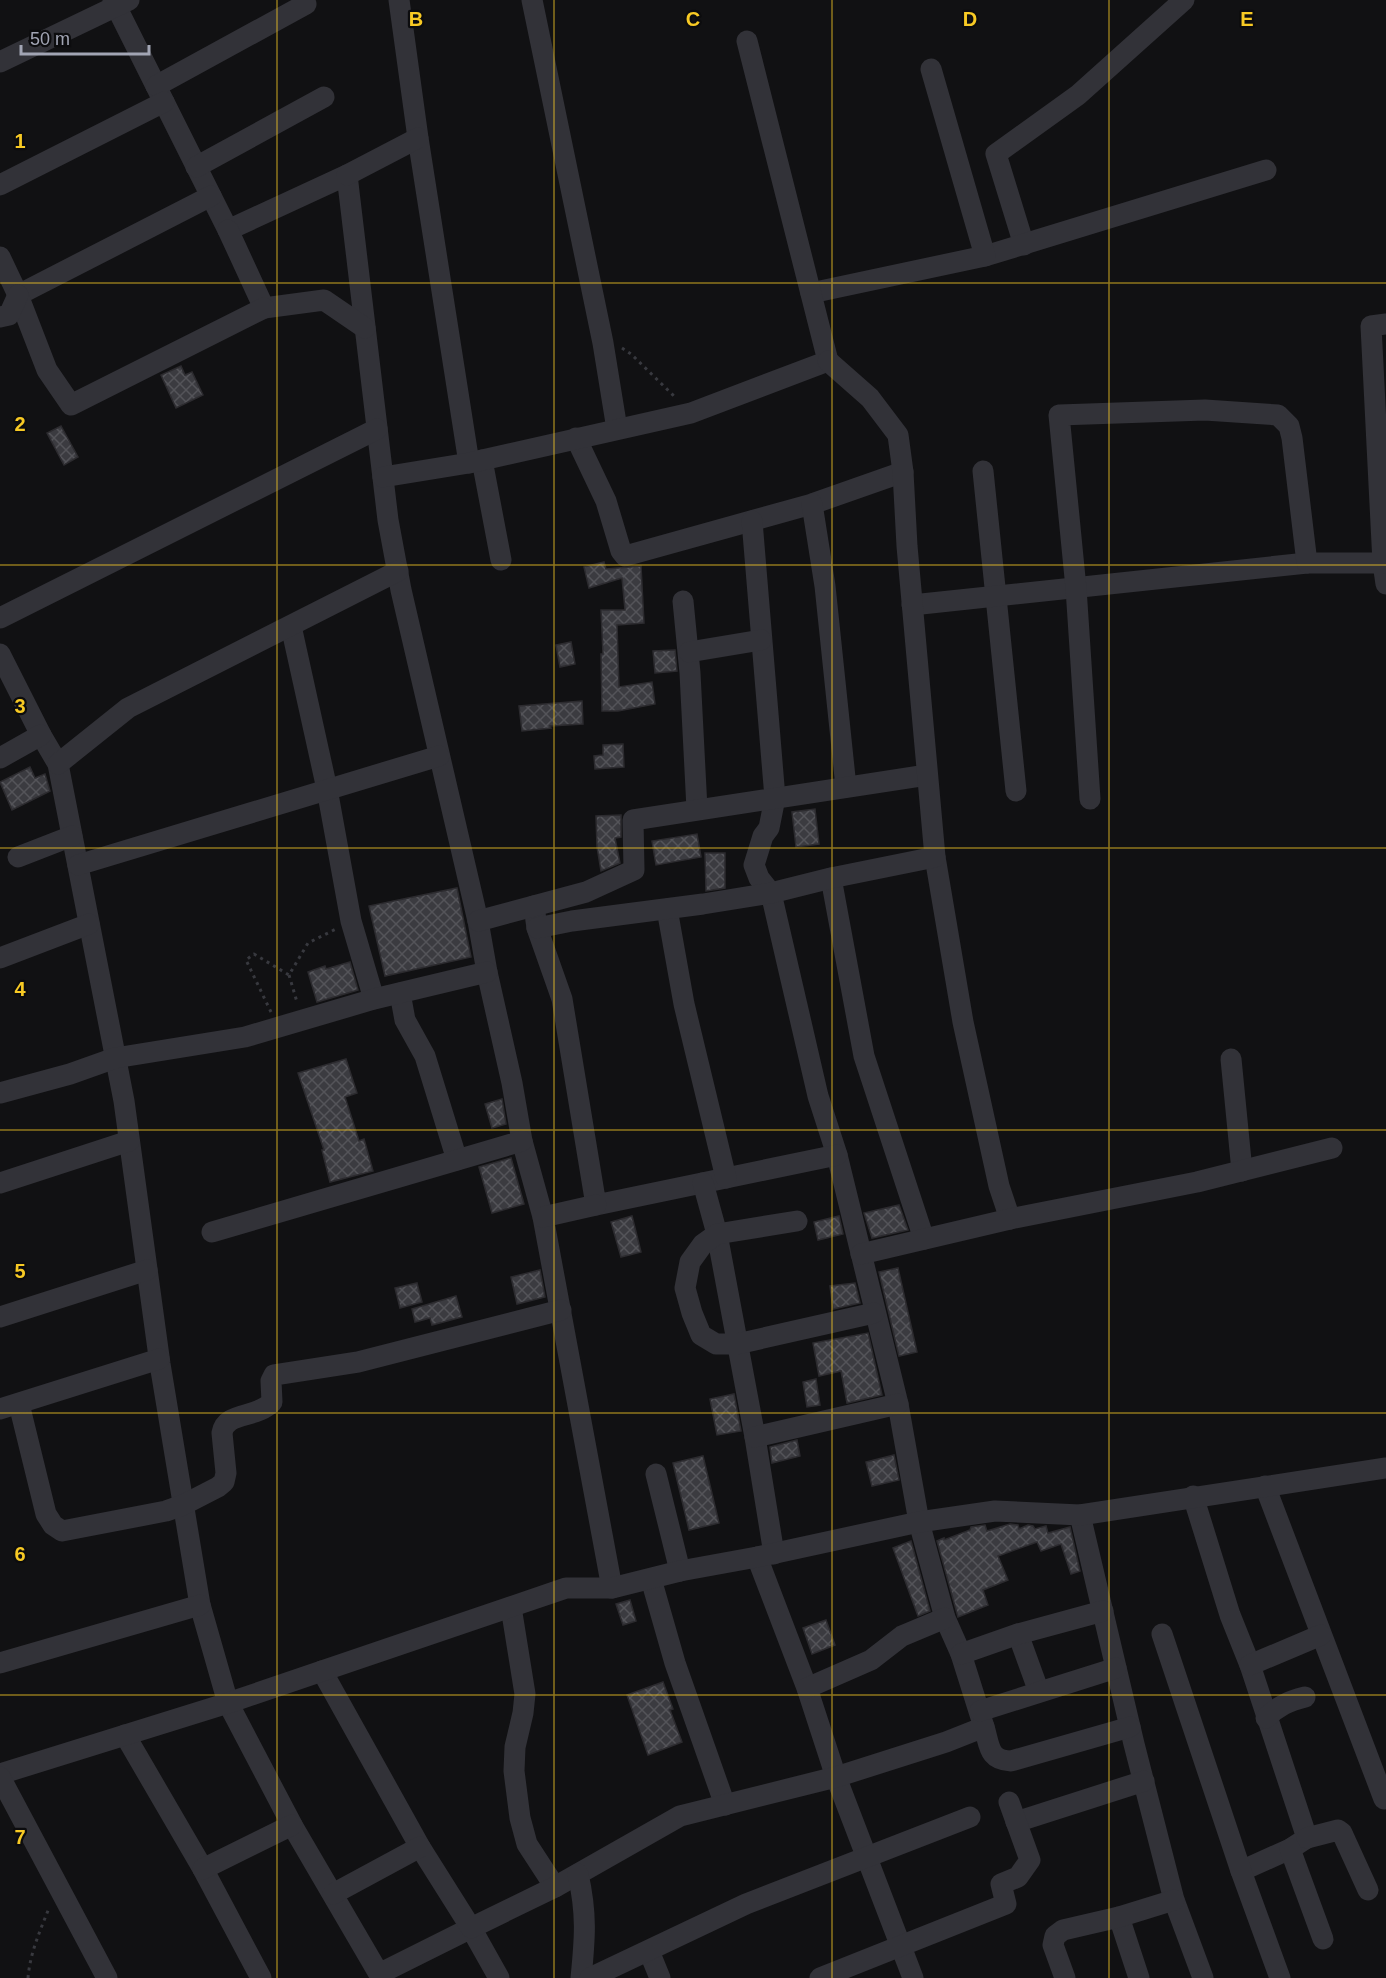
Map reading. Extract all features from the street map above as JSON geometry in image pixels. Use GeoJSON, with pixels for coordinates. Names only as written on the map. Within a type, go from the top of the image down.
{"type":"FeatureCollection","features":[{"type":"Feature","properties":{"kind":"street"},"geometry":{"type":"LineString","coordinates":[[399,0],[418,138],[475,461],[501,560]]}},
{"type":"Feature","properties":{"kind":"street"},"geometry":{"type":"LineString","coordinates":[[532,0],[603,344],[617,429]]}},
{"type":"Feature","properties":{"kind":"street"},"geometry":{"type":"LineString","coordinates":[[1024,245],[996,154],[1078,95],[1184,0]]}},
{"type":"Feature","properties":{"kind":"street"},"geometry":{"type":"LineString","coordinates":[[0,62],[120,2],[160,94],[264,308]]}},
{"type":"Feature","properties":{"kind":"street"},"geometry":{"type":"LineString","coordinates":[[0,185],[160,94],[306,4]]}},
{"type":"Feature","properties":{"kind":"street"},"geometry":{"type":"LineString","coordinates":[[747,41],[828,361],[870,398],[898,435],[903,472],[934,857],[963,1022],[999,1186],[1010,1219]]}},
{"type":"Feature","properties":{"kind":"street"},"geometry":{"type":"LineString","coordinates":[[931,69],[985,256]]}},
{"type":"Feature","properties":{"kind":"street"},"geometry":{"type":"LineString","coordinates":[[196,167],[324,98]]}},
{"type":"Feature","properties":{"kind":"street"},"geometry":{"type":"LineString","coordinates":[[228,230],[347,175],[418,138]]}},
{"type":"Feature","properties":{"kind":"street"},"geometry":{"type":"LineString","coordinates":[[811,293],[985,256],[1266,170]]}},
{"type":"Feature","properties":{"kind":"street"},"geometry":{"type":"LineString","coordinates":[[347,175],[383,477],[398,571],[478,921],[522,1141],[543,1217],[612,1588]]}},
{"type":"Feature","properties":{"kind":"street"},"geometry":{"type":"LineString","coordinates":[[0,317],[9,315],[18,295],[211,196]]}},
{"type":"Feature","properties":{"kind":"street"},"geometry":{"type":"LineString","coordinates":[[0,257],[18,295],[47,370],[71,405],[264,308],[324,300],[365,328]]}},
{"type":"Feature","properties":{"kind":"street"},"geometry":{"type":"LineString","coordinates":[[1386,324],[1371,326],[1386,584]]}},
{"type":"Feature","properties":{"kind":"street"},"geometry":{"type":"LineString","coordinates":[[383,477],[475,461],[691,413],[828,361]]}},
{"type":"Feature","properties":{"kind":"street"},"geometry":{"type":"LineString","coordinates":[[1090,799],[1076,588],[1059,415],[1205,410],[1278,415],[1289,426],[1292,438],[1307,563]]}},
{"type":"Feature","properties":{"kind":"street"},"geometry":{"type":"LineString","coordinates":[[0,618],[377,429]]}},
{"type":"Feature","properties":{"kind":"street"},"geometry":{"type":"LineString","coordinates":[[576,438],[606,501],[621,551],[625,556],[812,504],[903,472]]}},
{"type":"Feature","properties":{"kind":"street"},"geometry":{"type":"LineString","coordinates":[[983,471],[1016,791]]}},
{"type":"Feature","properties":{"kind":"street"},"geometry":{"type":"LineString","coordinates":[[812,504],[825,586],[846,787]]}},
{"type":"Feature","properties":{"kind":"street"},"geometry":{"type":"LineString","coordinates":[[752,521],[775,798],[769,828],[763,836],[754,865],[759,878],[771,893],[818,1096],[837,1155],[898,1404],[920,1522],[945,1618],[961,1654],[993,1755],[1000,1761],[1011,1761],[1130,1727]]}},
{"type":"Feature","properties":{"kind":"street"},"geometry":{"type":"LineString","coordinates":[[912,605],[1307,563],[1383,563]]}},
{"type":"Feature","properties":{"kind":"street"},"geometry":{"type":"LineString","coordinates":[[58,764],[128,708],[398,571]]}},
{"type":"Feature","properties":{"kind":"street"},"geometry":{"type":"LineString","coordinates":[[683,601],[689,652],[697,809]]}},
{"type":"Feature","properties":{"kind":"street"},"geometry":{"type":"LineString","coordinates":[[291,626],[327,789],[351,921],[374,999]]}},
{"type":"Feature","properties":{"kind":"street"},"geometry":{"type":"LineString","coordinates":[[689,652],[761,640]]}},
{"type":"Feature","properties":{"kind":"street"},"geometry":{"type":"LineString","coordinates":[[0,654],[58,764],[115,1058],[129,1141],[159,1359],[200,1605],[228,1703],[292,1825],[333,1894],[375,1976],[555,1887],[680,1816],[836,1777],[946,1742],[982,1719],[1039,1692],[1116,1668]]}},
{"type":"Feature","properties":{"kind":"street"},"geometry":{"type":"LineString","coordinates":[[0,758],[41,735]]}},
{"type":"Feature","properties":{"kind":"street"},"geometry":{"type":"LineString","coordinates":[[78,865],[439,756]]}},
{"type":"Feature","properties":{"kind":"street"},"geometry":{"type":"LineString","coordinates":[[478,921],[586,892],[634,870],[633,820],[927,776]]}},
{"type":"Feature","properties":{"kind":"street"},"geometry":{"type":"LineString","coordinates":[[18,857],[72,836]]}},
{"type":"Feature","properties":{"kind":"street"},"geometry":{"type":"LineString","coordinates":[[537,928],[771,893],[934,857]]}},
{"type":"Feature","properties":{"kind":"street"},"geometry":{"type":"LineString","coordinates":[[831,878],[864,1056],[924,1239]]}},
{"type":"Feature","properties":{"kind":"street"},"geometry":{"type":"LineString","coordinates":[[534,906],[537,928],[562,999],[596,1205]]}},
{"type":"Feature","properties":{"kind":"street"},"geometry":{"type":"LineString","coordinates":[[667,909],[684,1004],[726,1178]]}},
{"type":"Feature","properties":{"kind":"street"},"geometry":{"type":"LineString","coordinates":[[0,957],[89,924]]}},
{"type":"Feature","properties":{"kind":"street"},"geometry":{"type":"LineString","coordinates":[[0,1093],[70,1074],[115,1058],[207,1045],[245,1037],[374,999],[487,972]]}},
{"type":"Feature","properties":{"kind":"street"},"geometry":{"type":"LineString","coordinates":[[400,993],[405,1020],[425,1056],[457,1160]]}},
{"type":"Feature","properties":{"kind":"street"},"geometry":{"type":"LineString","coordinates":[[1231,1059],[1242,1171]]}},
{"type":"Feature","properties":{"kind":"street"},"geometry":{"type":"LineString","coordinates":[[0,1183],[129,1141]]}},
{"type":"Feature","properties":{"kind":"street"},"geometry":{"type":"LineString","coordinates":[[212,1232],[522,1141]]}},
{"type":"Feature","properties":{"kind":"street"},"geometry":{"type":"LineString","coordinates":[[861,1254],[1010,1219],[1197,1182],[1332,1148]]}},
{"type":"Feature","properties":{"kind":"street"},"geometry":{"type":"LineString","coordinates":[[543,1217],[837,1155]]}},
{"type":"Feature","properties":{"kind":"street"},"geometry":{"type":"LineString","coordinates":[[703,1183],[717,1234],[755,1437],[766,1556],[836,1777],[913,1978]]}},
{"type":"Feature","properties":{"kind":"street"},"geometry":{"type":"LineString","coordinates":[[797,1221],[717,1234],[703,1244],[690,1262],[685,1288],[701,1335],[716,1344],[737,1344],[874,1313]]}},
{"type":"Feature","properties":{"kind":"street"},"geometry":{"type":"LineString","coordinates":[[0,1317],[147,1270]]}},
{"type":"Feature","properties":{"kind":"street"},"geometry":{"type":"LineString","coordinates":[[159,1359],[9,1406],[46,1514],[53,1525],[62,1531],[166,1511],[183,1505],[224,1482],[226,1473],[223,1426],[227,1420],[267,1408],[272,1402],[271,1381],[274,1375],[358,1362],[561,1310]]}},
{"type":"Feature","properties":{"kind":"street"},"geometry":{"type":"LineString","coordinates":[[755,1437],[898,1404]]}},
{"type":"Feature","properties":{"kind":"street"},"geometry":{"type":"LineString","coordinates":[[107,1978],[0,1776],[228,1703],[566,1588],[612,1588],[680,1571],[766,1556],[920,1522],[995,1511],[1080,1515],[1386,1468]]}},
{"type":"Feature","properties":{"kind":"street"},"geometry":{"type":"LineString","coordinates":[[656,1474],[680,1571]]}},
{"type":"Feature","properties":{"kind":"street"},"geometry":{"type":"LineString","coordinates":[[1265,1486],[1384,1799]]}},
{"type":"Feature","properties":{"kind":"street"},"geometry":{"type":"LineString","coordinates":[[1193,1497],[1230,1615],[1250,1665],[1266,1718],[1323,1939]]}},
{"type":"Feature","properties":{"kind":"street"},"geometry":{"type":"LineString","coordinates":[[1080,1515],[1174,1900],[1203,1978]]}},
{"type":"Feature","properties":{"kind":"street"},"geometry":{"type":"LineString","coordinates":[[651,1579],[675,1664],[725,1805]]}},
{"type":"Feature","properties":{"kind":"street"},"geometry":{"type":"LineString","coordinates":[[0,1663],[200,1605]]}},
{"type":"Feature","properties":{"kind":"street"},"geometry":{"type":"LineString","coordinates":[[512,1607],[525,1694],[515,1747],[514,1771],[520,1818],[527,1844],[555,1887]]}},
{"type":"Feature","properties":{"kind":"street"},"geometry":{"type":"LineString","coordinates":[[961,1654],[1018,1634],[1103,1611]]}},
{"type":"Feature","properties":{"kind":"street"},"geometry":{"type":"LineString","coordinates":[[807,1688],[871,1660],[902,1636],[945,1618]]}},
{"type":"Feature","properties":{"kind":"street"},"geometry":{"type":"LineString","coordinates":[[1018,1634],[1039,1692]]}},
{"type":"Feature","properties":{"kind":"street"},"geometry":{"type":"LineString","coordinates":[[1162,1634],[1241,1871],[1280,1978]]}},
{"type":"Feature","properties":{"kind":"street"},"geometry":{"type":"LineString","coordinates":[[1250,1665],[1321,1635]]}},
{"type":"Feature","properties":{"kind":"street"},"geometry":{"type":"LineString","coordinates":[[322,1671],[420,1847],[471,1928],[499,1978]]}},
{"type":"Feature","properties":{"kind":"street"},"geometry":{"type":"LineString","coordinates":[[1266,1718],[1277,1707],[1305,1696]]}},
{"type":"Feature","properties":{"kind":"street"},"geometry":{"type":"LineString","coordinates":[[125,1735],[261,1978]]}},
{"type":"Feature","properties":{"kind":"street"},"geometry":{"type":"LineString","coordinates":[[1016,1822],[1144,1781]]}},
{"type":"Feature","properties":{"kind":"street"},"geometry":{"type":"LineString","coordinates":[[820,1978],[1006,1904],[1001,1884],[1018,1877],[1030,1860],[1009,1802]]}},
{"type":"Feature","properties":{"kind":"street"},"geometry":{"type":"LineString","coordinates":[[590,1978],[746,1904],[970,1817]]}},
{"type":"Feature","properties":{"kind":"street"},"geometry":{"type":"LineString","coordinates":[[202,1869],[292,1825]]}},
{"type":"Feature","properties":{"kind":"street"},"geometry":{"type":"LineString","coordinates":[[1241,1871],[1299,1843],[1338,1830],[1342,1833],[1368,1890]]}},
{"type":"Feature","properties":{"kind":"street"},"geometry":{"type":"LineString","coordinates":[[333,1894],[420,1847]]}},
{"type":"Feature","properties":{"kind":"street"},"geometry":{"type":"LineString","coordinates":[[578,1874],[585,1914],[581,1978]]}},
{"type":"Feature","properties":{"kind":"street"},"geometry":{"type":"LineString","coordinates":[[1065,1978],[1053,1945],[1055,1936],[1063,1930],[1119,1917],[1174,1900]]}},
{"type":"Feature","properties":{"kind":"street"},"geometry":{"type":"LineString","coordinates":[[1119,1917],[1139,1978]]}},
{"type":"Feature","properties":{"kind":"street"},"geometry":{"type":"LineString","coordinates":[[649,1951],[660,1978]]}},
{"type":"Feature","properties":{"kind":"path"},"geometry":{"type":"LineString","coordinates":[[603,344],[619,346],[631,354],[691,413]]}},
{"type":"Feature","properties":{"kind":"path"},"geometry":{"type":"LineString","coordinates":[[290,975],[308,943],[351,921]]}},
{"type":"Feature","properties":{"kind":"path"},"geometry":{"type":"LineString","coordinates":[[278,1026],[246,960],[254,954],[290,975],[302,1019]]}},
{"type":"Feature","properties":{"kind":"path"},"geometry":{"type":"LineString","coordinates":[[28,1978],[29,1963],[35,1943],[58,1887]]}},
{"type":"Feature","properties":{"kind":"building"},"geometry":{"type":"Polygon","coordinates":[[[181,366],[185,375],[192,372],[203,395],[176,408],[161,375],[181,366]]]}},
{"type":"Feature","properties":{"kind":"building"},"geometry":{"type":"Polygon","coordinates":[[[61,426],[78,457],[64,465],[47,433],[61,426]]]}},
{"type":"Feature","properties":{"kind":"building"},"geometry":{"type":"Polygon","coordinates":[[[604,562],[606,569],[641,566],[644,623],[617,625],[619,687],[652,682],[655,704],[618,711],[602,711],[601,610],[625,610],[622,578],[589,588],[584,567],[604,562]]]}},
{"type":"Feature","properties":{"kind":"building"},"geometry":{"type":"Polygon","coordinates":[[[571,642],[575,664],[560,667],[556,645],[571,642]]]}},
{"type":"Feature","properties":{"kind":"building"},"geometry":{"type":"Polygon","coordinates":[[[675,650],[677,671],[655,673],[653,651],[675,650]]]}},
{"type":"Feature","properties":{"kind":"building"},"geometry":{"type":"Polygon","coordinates":[[[582,701],[583,724],[522,731],[519,706],[582,701]]]}},
{"type":"Feature","properties":{"kind":"building"},"geometry":{"type":"Polygon","coordinates":[[[623,744],[624,767],[595,769],[594,756],[603,755],[603,745],[623,744]]]}},
{"type":"Feature","properties":{"kind":"building"},"geometry":{"type":"Polygon","coordinates":[[[30,767],[35,778],[45,774],[50,791],[12,810],[0,782],[30,767]]]}},
{"type":"Feature","properties":{"kind":"building"},"geometry":{"type":"Polygon","coordinates":[[[815,809],[819,844],[796,847],[792,812],[815,809]]]}},
{"type":"Feature","properties":{"kind":"building"},"geometry":{"type":"Polygon","coordinates":[[[621,815],[621,837],[615,838],[620,863],[601,871],[597,847],[596,816],[621,815]]]}},
{"type":"Feature","properties":{"kind":"building"},"geometry":{"type":"Polygon","coordinates":[[[697,834],[701,857],[656,865],[652,841],[697,834]]]}},
{"type":"Feature","properties":{"kind":"building"},"geometry":{"type":"Polygon","coordinates":[[[705,853],[725,853],[725,888],[706,891],[705,853]]]}},
{"type":"Feature","properties":{"kind":"building"},"geometry":{"type":"Polygon","coordinates":[[[457,888],[471,957],[385,976],[369,906],[457,888]]]}},
{"type":"Feature","properties":{"kind":"building"},"geometry":{"type":"Polygon","coordinates":[[[350,962],[358,990],[317,1002],[308,972],[325,966],[326,969],[350,962]]]}},
{"type":"Feature","properties":{"kind":"building"},"geometry":{"type":"Polygon","coordinates":[[[346,1059],[357,1093],[345,1097],[359,1141],[364,1139],[373,1171],[330,1182],[322,1150],[324,1150],[298,1073],[346,1059]]]}},
{"type":"Feature","properties":{"kind":"building"},"geometry":{"type":"Polygon","coordinates":[[[502,1099],[506,1124],[492,1128],[485,1104],[502,1099]]]}},
{"type":"Feature","properties":{"kind":"building"},"geometry":{"type":"Polygon","coordinates":[[[511,1158],[524,1204],[492,1213],[479,1167],[511,1158]]]}},
{"type":"Feature","properties":{"kind":"building"},"geometry":{"type":"Polygon","coordinates":[[[899,1205],[908,1230],[872,1238],[864,1213],[899,1205]]]}},
{"type":"Feature","properties":{"kind":"building"},"geometry":{"type":"Polygon","coordinates":[[[632,1216],[641,1252],[621,1257],[611,1222],[632,1216]]]}},
{"type":"Feature","properties":{"kind":"building"},"geometry":{"type":"Polygon","coordinates":[[[839,1216],[843,1234],[818,1240],[814,1222],[839,1216]]]}},
{"type":"Feature","properties":{"kind":"building"},"geometry":{"type":"Polygon","coordinates":[[[898,1268],[917,1352],[899,1356],[879,1272],[898,1268]]]}},
{"type":"Feature","properties":{"kind":"building"},"geometry":{"type":"Polygon","coordinates":[[[540,1270],[545,1297],[517,1304],[511,1277],[540,1270]]]}},
{"type":"Feature","properties":{"kind":"building"},"geometry":{"type":"Polygon","coordinates":[[[417,1283],[422,1302],[400,1308],[395,1288],[417,1283]]]}},
{"type":"Feature","properties":{"kind":"building"},"geometry":{"type":"Polygon","coordinates":[[[855,1283],[860,1303],[833,1309],[830,1286],[855,1283]]]}},
{"type":"Feature","properties":{"kind":"building"},"geometry":{"type":"Polygon","coordinates":[[[456,1296],[462,1317],[432,1325],[430,1318],[415,1322],[412,1309],[456,1296]]]}},
{"type":"Feature","properties":{"kind":"building"},"geometry":{"type":"Polygon","coordinates":[[[868,1333],[882,1395],[847,1403],[841,1371],[819,1376],[813,1343],[868,1333]]]}},
{"type":"Feature","properties":{"kind":"building"},"geometry":{"type":"Polygon","coordinates":[[[816,1379],[820,1405],[807,1407],[803,1382],[816,1379]]]}},
{"type":"Feature","properties":{"kind":"building"},"geometry":{"type":"Polygon","coordinates":[[[734,1394],[741,1431],[717,1435],[710,1399],[734,1394]]]}},
{"type":"Feature","properties":{"kind":"building"},"geometry":{"type":"Polygon","coordinates":[[[797,1440],[800,1456],[772,1463],[770,1447],[797,1440]]]}},
{"type":"Feature","properties":{"kind":"building"},"geometry":{"type":"Polygon","coordinates":[[[894,1455],[899,1480],[872,1486],[866,1462],[894,1455]]]}},
{"type":"Feature","properties":{"kind":"building"},"geometry":{"type":"Polygon","coordinates":[[[703,1456],[719,1523],[689,1530],[673,1463],[703,1456]]]}},
{"type":"Feature","properties":{"kind":"building"},"geometry":{"type":"Polygon","coordinates":[[[1010,1524],[1018,1525],[1019,1529],[1028,1525],[1035,1529],[1046,1526],[1048,1533],[1070,1527],[1080,1571],[1071,1574],[1061,1544],[1041,1551],[1037,1542],[998,1556],[1008,1580],[983,1590],[988,1605],[958,1617],[937,1541],[970,1530],[971,1527],[985,1525],[987,1531],[1010,1524]]]}},
{"type":"Feature","properties":{"kind":"building"},"geometry":{"type":"Polygon","coordinates":[[[911,1541],[930,1611],[918,1616],[893,1548],[911,1541]]]}},
{"type":"Feature","properties":{"kind":"building"},"geometry":{"type":"Polygon","coordinates":[[[630,1600],[636,1621],[623,1625],[616,1604],[630,1600]]]}},
{"type":"Feature","properties":{"kind":"building"},"geometry":{"type":"Polygon","coordinates":[[[826,1620],[835,1645],[812,1654],[803,1628],[826,1620]]]}},
{"type":"Feature","properties":{"kind":"building"},"geometry":{"type":"Polygon","coordinates":[[[663,1682],[682,1742],[648,1755],[627,1695],[663,1682]]]}}]}
